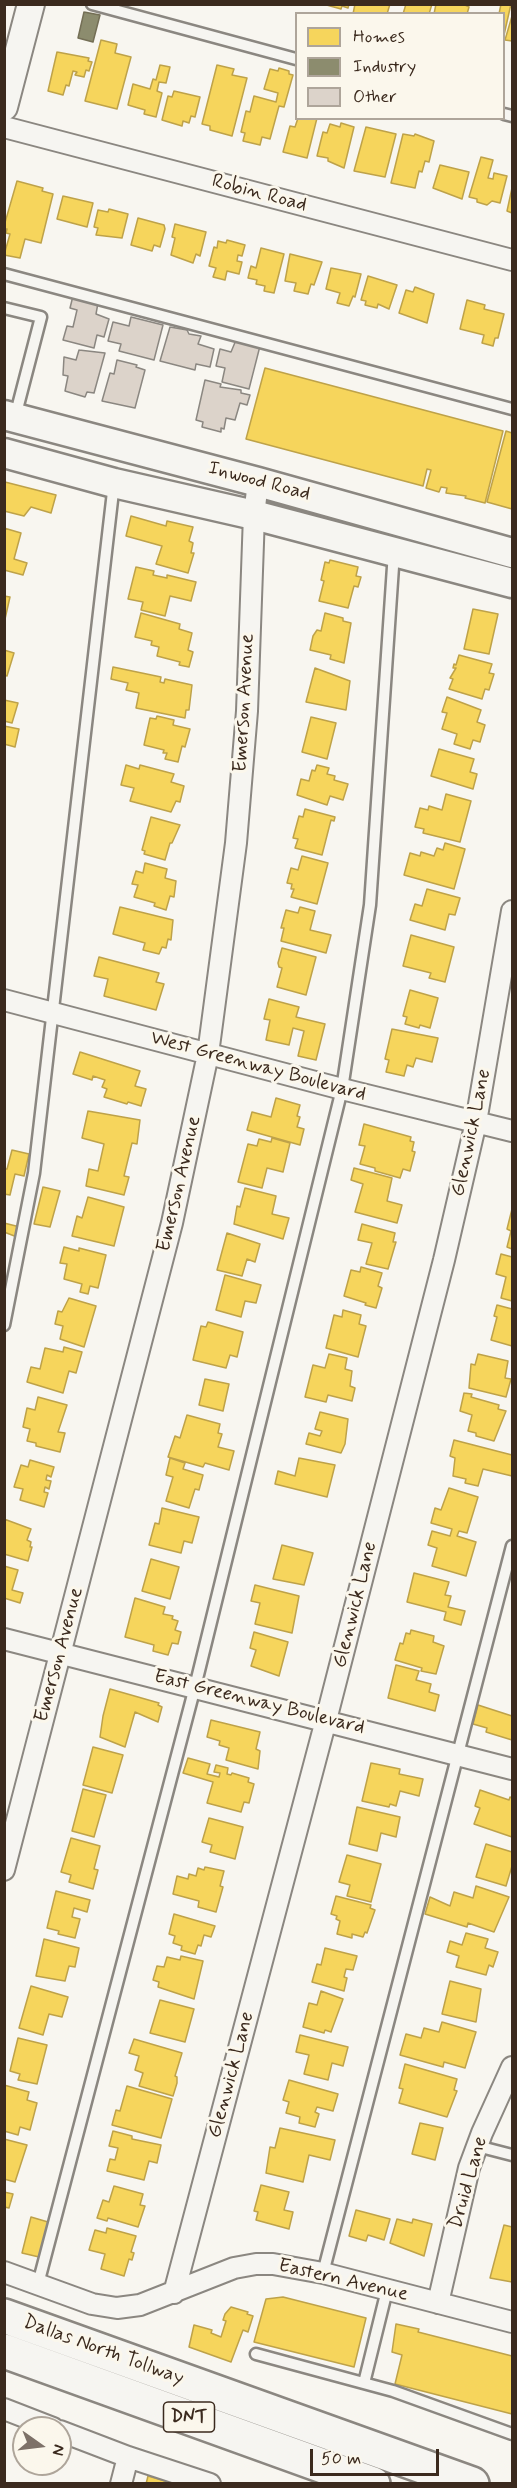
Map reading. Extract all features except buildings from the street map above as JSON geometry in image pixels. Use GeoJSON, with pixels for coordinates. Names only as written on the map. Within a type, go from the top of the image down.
{"type":"FeatureCollection","features":[{"type":"Feature","properties":{"kind":"highway","name":"Dallas North Tollway"},"geometry":{"type":"LineString","coordinates":[[4,2316],[472,2484]]}},
{"type":"Feature","properties":{"kind":"highway","name":"Dallas North Tollway"},"geometry":{"type":"LineString","coordinates":[[4,2351],[373,2484]]}},
{"type":"Feature","properties":{"kind":"main road","name":"Inwood Road"},"geometry":{"type":"LineString","coordinates":[[10,417],[258,482],[513,553]]}},
{"type":"Feature","properties":{"kind":"main road","name":"Inwood Road"},"geometry":{"type":"LineString","coordinates":[[4,453],[114,483],[254,515],[513,583]]}},
{"type":"Feature","properties":{"kind":"street"},"geometry":{"type":"LineString","coordinates":[[6,93],[31,4]]}},
{"type":"Feature","properties":{"kind":"street","name":"Robin Road"},"geometry":{"type":"LineString","coordinates":[[4,127],[513,260]]}},
{"type":"Feature","properties":{"kind":"street","name":"Emerson Avenue"},"geometry":{"type":"LineString","coordinates":[[4,1870],[172,1223],[208,1054],[218,993],[236,843],[247,711],[254,515],[258,482]]}},
{"type":"Feature","properties":{"kind":"street","name":"Glenwick Lane"},"geometry":{"type":"LineString","coordinates":[[174,2292],[326,1720],[444,1260],[476,1122],[513,911]]}},
{"type":"Feature","properties":{"kind":"street","name":"West Greenway Boulevard"},"geometry":{"type":"LineString","coordinates":[[4,1000],[342,1089],[513,1131]]}},
{"type":"Feature","properties":{"kind":"street","name":"East Greenway Boulevard"},"geometry":{"type":"LineString","coordinates":[[4,1638],[513,1769]]}},
{"type":"Feature","properties":{"kind":"street","name":"Druid Lane"},"geometry":{"type":"LineString","coordinates":[[438,2303],[469,2168],[513,2067]]}},
{"type":"Feature","properties":{"kind":"street","name":"Eastern Avenue"},"geometry":{"type":"LineString","coordinates":[[4,2272],[92,2304],[117,2308],[140,2305],[234,2268],[256,2264],[323,2273],[513,2322]]}},
{"type":"Feature","properties":{"kind":"street"},"geometry":{"type":"LineString","coordinates":[[4,2409],[22,2416]]}},
{"type":"Feature","properties":{"kind":"street"},"geometry":{"type":"LineString","coordinates":[[72,2436],[210,2484]]}},
{"type":"Feature","properties":{"kind":"street"},"geometry":{"type":"LineString","coordinates":[[121,2484],[128,2457]]}},
{"type":"Feature","properties":{"kind":"lane"},"geometry":{"type":"LineString","coordinates":[[92,4],[295,58]]}},
{"type":"Feature","properties":{"kind":"lane"},"geometry":{"type":"LineString","coordinates":[[4,274],[513,409]]}},
{"type":"Feature","properties":{"kind":"lane"},"geometry":{"type":"LineString","coordinates":[[4,308],[41,317],[10,417]]}},
{"type":"Feature","properties":{"kind":"lane"},"geometry":{"type":"LineString","coordinates":[[4,1325],[34,1173],[114,483]]}},
{"type":"Feature","properties":{"kind":"lane"},"geometry":{"type":"LineString","coordinates":[[38,2284],[195,1688],[342,1089],[370,905],[394,552]]}},
{"type":"Feature","properties":{"kind":"lane"},"geometry":{"type":"LineString","coordinates":[[323,2273],[513,1546]]}},
{"type":"Feature","properties":{"kind":"lane"},"geometry":{"type":"LineString","coordinates":[[477,2146],[513,2155]]}},
{"type":"Feature","properties":{"kind":"lane"},"geometry":{"type":"LineString","coordinates":[[364,2383],[387,2290]]}},
{"type":"Feature","properties":{"kind":"lane"},"geometry":{"type":"LineString","coordinates":[[256,2354],[364,2383],[513,2434]]}}]}
